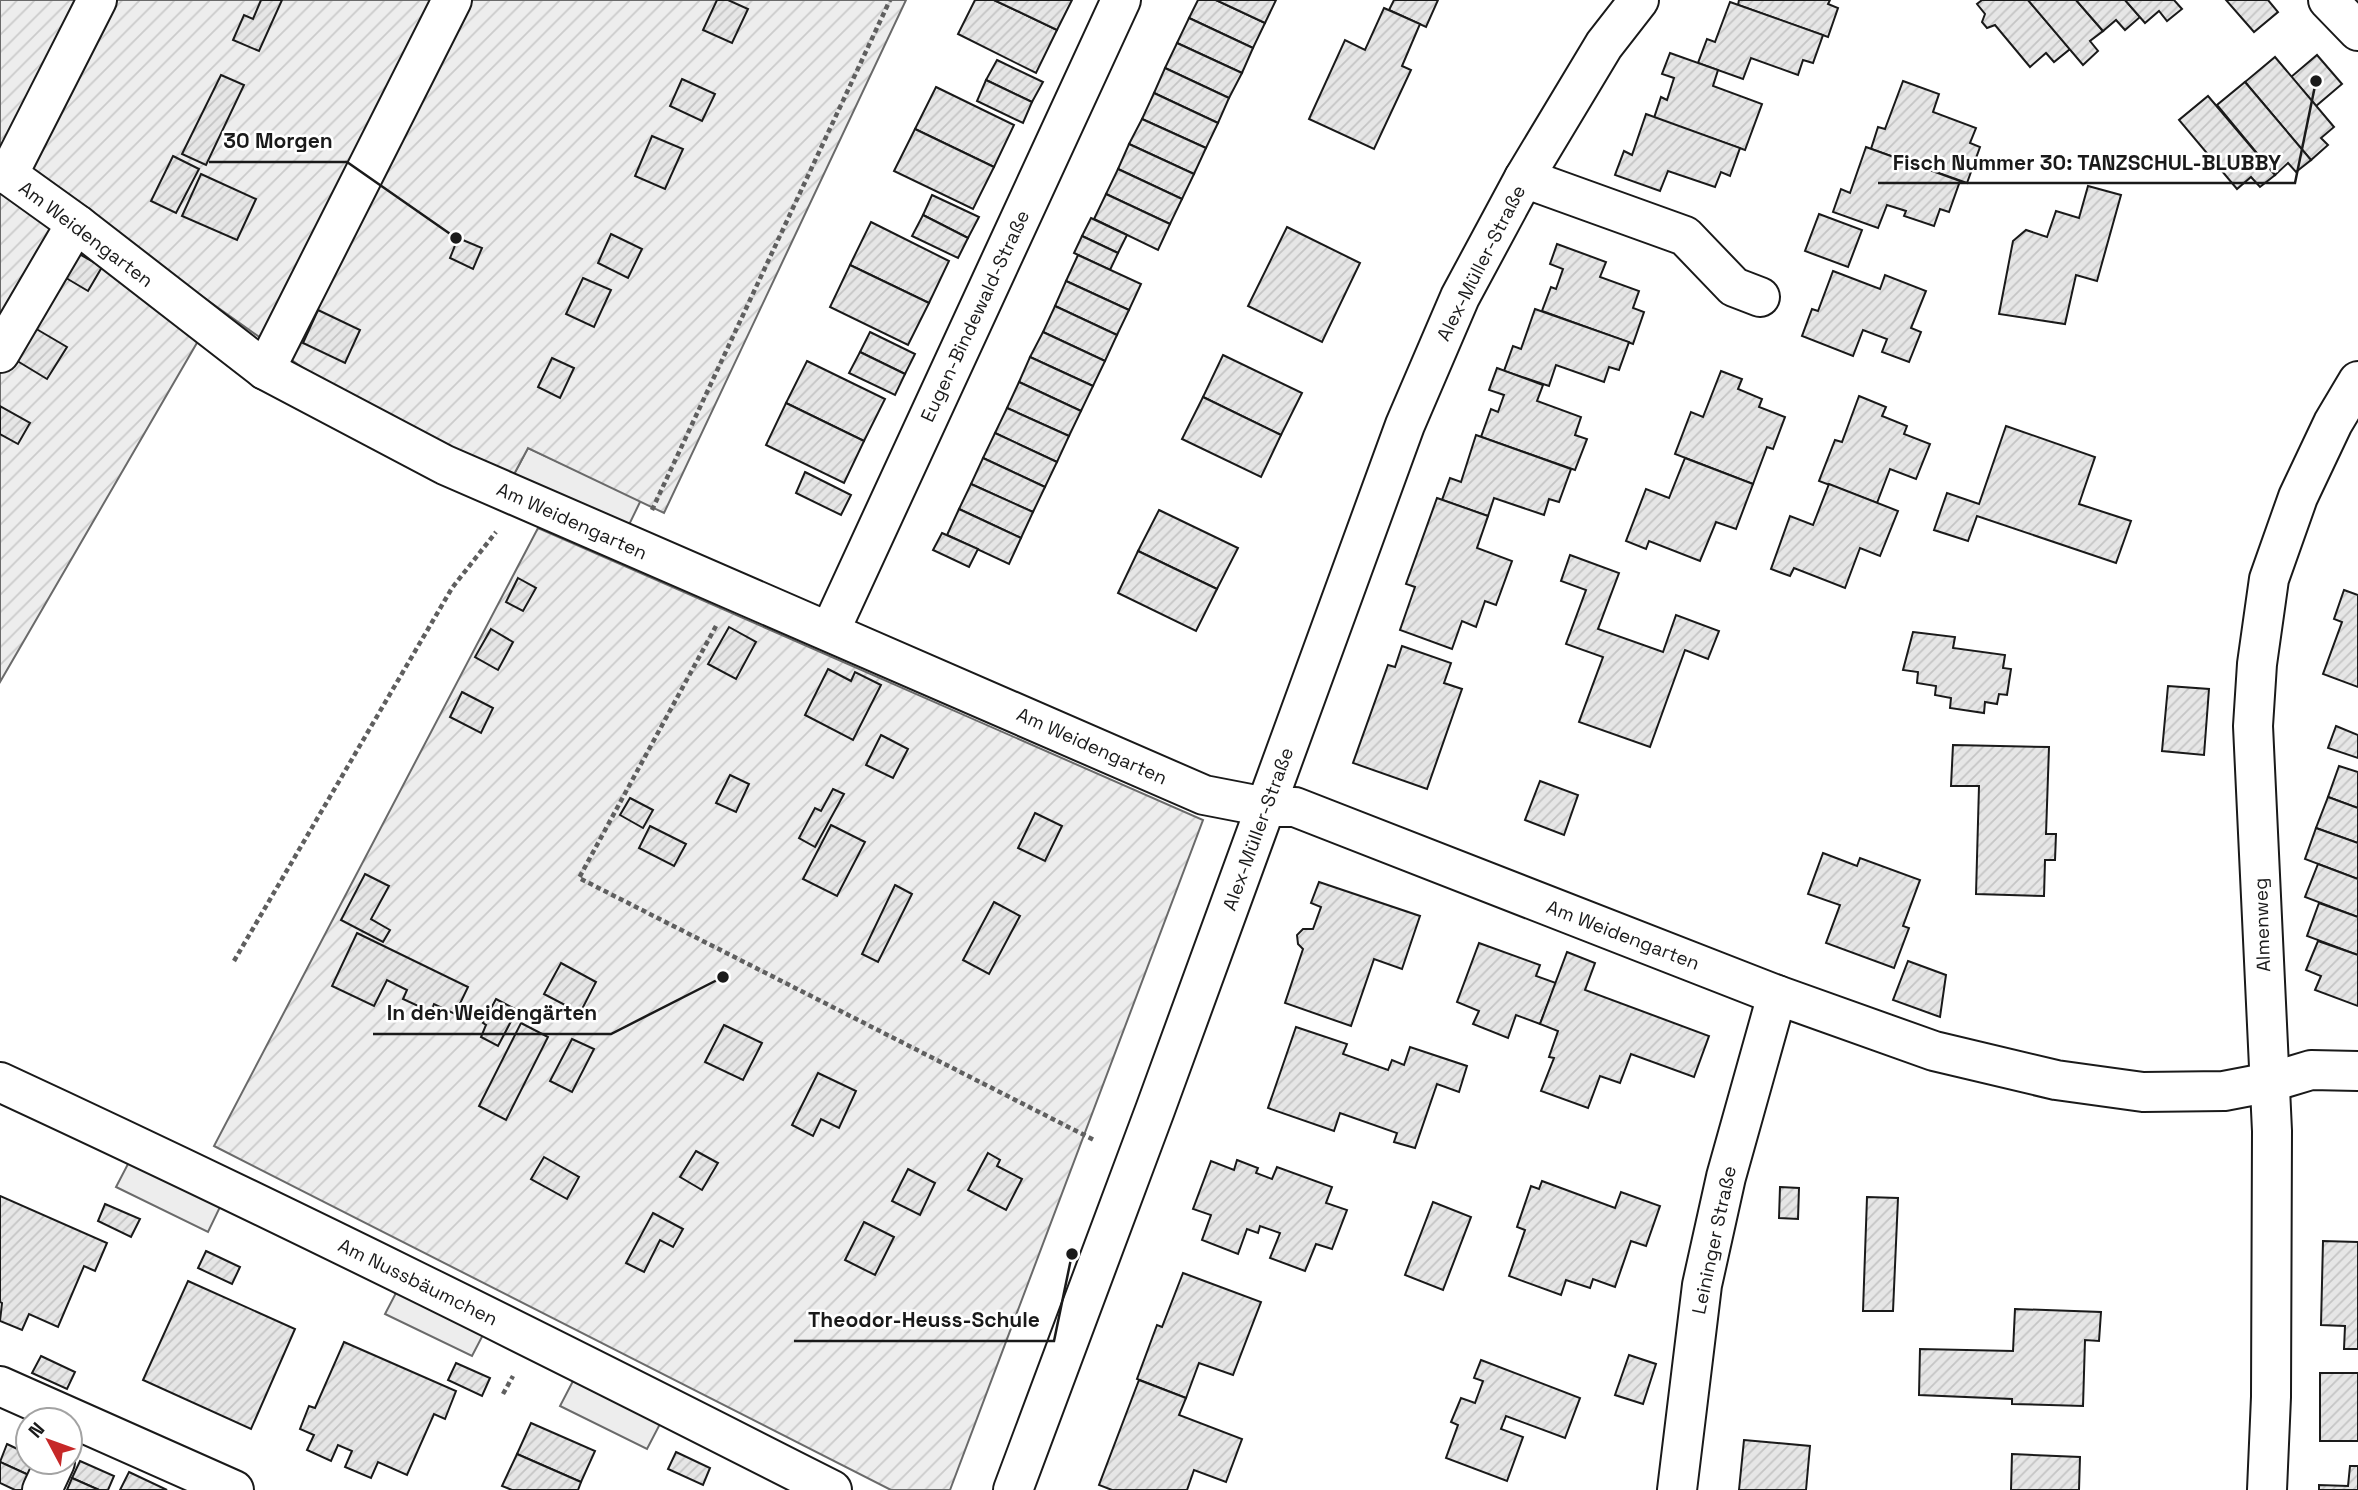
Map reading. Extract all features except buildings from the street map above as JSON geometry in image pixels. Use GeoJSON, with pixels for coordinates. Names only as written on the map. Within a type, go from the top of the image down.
{"type":"FeatureCollection","features":[{"type":"Feature","properties":{"kind":"street"},"geometry":{"type":"LineString","coordinates":[[4,172],[97,0]]}},
{"type":"Feature","properties":{"kind":"street"},"geometry":{"type":"LineString","coordinates":[[265,370],[452,0]]}},
{"type":"Feature","properties":{"kind":"street","name":"Eugen-Bindewald-Straße"},"geometry":{"type":"LineString","coordinates":[[830,631],[1121,0]]}},
{"type":"Feature","properties":{"kind":"street","name":"Alex-Müller-Straße"},"geometry":{"type":"LineString","coordinates":[[1013,1490],[1405,425],[1460,297],[1524,178],[1604,44],[1639,0]]}},
{"type":"Feature","properties":{"kind":"street"},"geometry":{"type":"LineString","coordinates":[[2328,0],[2358,31]]}},
{"type":"Feature","properties":{"kind":"street","name":"Am Weidengarten"},"geometry":{"type":"LineString","coordinates":[[4,172],[78,225],[265,370],[445,465],[1204,795],[1266,807],[1295,807],[1777,996],[1934,1051],[2056,1080],[2143,1092],[2224,1091],[2272,1082],[2311,1070],[2358,1071]]}},
{"type":"Feature","properties":{"kind":"street","name":"Alex-Müller-Straße"},"geometry":{"type":"LineString","coordinates":[[1524,178],[1685,236],[1734,288],[1760,297]]}},
{"type":"Feature","properties":{"kind":"street"},"geometry":{"type":"LineString","coordinates":[[0,353],[72,230],[78,225]]}},
{"type":"Feature","properties":{"kind":"street","name":"Almenweg"},"geometry":{"type":"LineString","coordinates":[[2267,1490],[2271,1397],[2272,1082],[2267,1042],[2253,726],[2258,664],[2269,579],[2298,497],[2333,422],[2358,381]]}},
{"type":"Feature","properties":{"kind":"street","name":"Leininger Straße"},"geometry":{"type":"LineString","coordinates":[[1677,1490],[1702,1285],[1726,1177],[1777,996]]}},
{"type":"Feature","properties":{"kind":"street","name":"Am Nussbäumchen"},"geometry":{"type":"LineString","coordinates":[[0,1082],[176,1163],[494,1318],[832,1490]]}},
{"type":"Feature","properties":{"kind":"street"},"geometry":{"type":"LineString","coordinates":[[0,1386],[39,1406]]}},
{"type":"Feature","properties":{"kind":"street"},"geometry":{"type":"LineString","coordinates":[[84,1428],[234,1490]]}},
{"type":"Feature","properties":{"kind":"path"},"geometry":{"type":"LineString","coordinates":[[634,549],[890,0]]}},
{"type":"Feature","properties":{"kind":"path"},"geometry":{"type":"LineString","coordinates":[[234,961],[452,588],[522,499]]}},
{"type":"Feature","properties":{"kind":"path"},"geometry":{"type":"LineString","coordinates":[[735,591],[579,878],[1096,1141]]}},
{"type":"Feature","properties":{"kind":"path"},"geometry":{"type":"LineString","coordinates":[[503,1394],[510,1382]]}},
{"type":"Feature","properties":{"kind":"shaded area"},"geometry":{"type":"Polygon","coordinates":[[[0,0],[906,0],[664,513],[528,448],[511,480],[310,373],[0,153],[0,0]]]}},
{"type":"Feature","properties":{"kind":"shaded area"},"geometry":{"type":"Polygon","coordinates":[[[0,181],[205,329],[0,682],[0,181]]]}},
{"type":"Feature","properties":{"kind":"shaded area"},"geometry":{"type":"Polygon","coordinates":[[[528,448],[641,500],[625,533],[511,480],[528,448]]]}},
{"type":"Feature","properties":{"kind":"shaded area"},"geometry":{"type":"Polygon","coordinates":[[[538,528],[1203,820],[950,1490],[891,1490],[214,1146],[538,528]]]}},
{"type":"Feature","properties":{"kind":"shaded area"},"geometry":{"type":"Polygon","coordinates":[[[129,1162],[220,1207],[208,1232],[116,1187],[129,1162]]]}},
{"type":"Feature","properties":{"kind":"shaded area"},"geometry":{"type":"Polygon","coordinates":[[[398,1289],[485,1331],[472,1356],[385,1314],[398,1289]]]}},
{"type":"Feature","properties":{"kind":"shaded area"},"geometry":{"type":"Polygon","coordinates":[[[573,1381],[660,1424],[647,1449],[560,1406],[573,1381]]]}},
{"type":"Feature","properties":{"kind":"place","name":"Fisch Nummer 30: TANZSCHUL-BLUBBY"},"geometry":{"type":"Point","coordinates":[2316,81]}},
{"type":"Feature","properties":{"kind":"place","name":"30 Morgen"},"geometry":{"type":"Point","coordinates":[456,238]}},
{"type":"Feature","properties":{"kind":"place","name":"In den Weidengärten"},"geometry":{"type":"Point","coordinates":[723,977]}},
{"type":"Feature","properties":{"kind":"place","name":"Theodor-Heuss-Schule"},"geometry":{"type":"Point","coordinates":[1072,1254]}}]}
